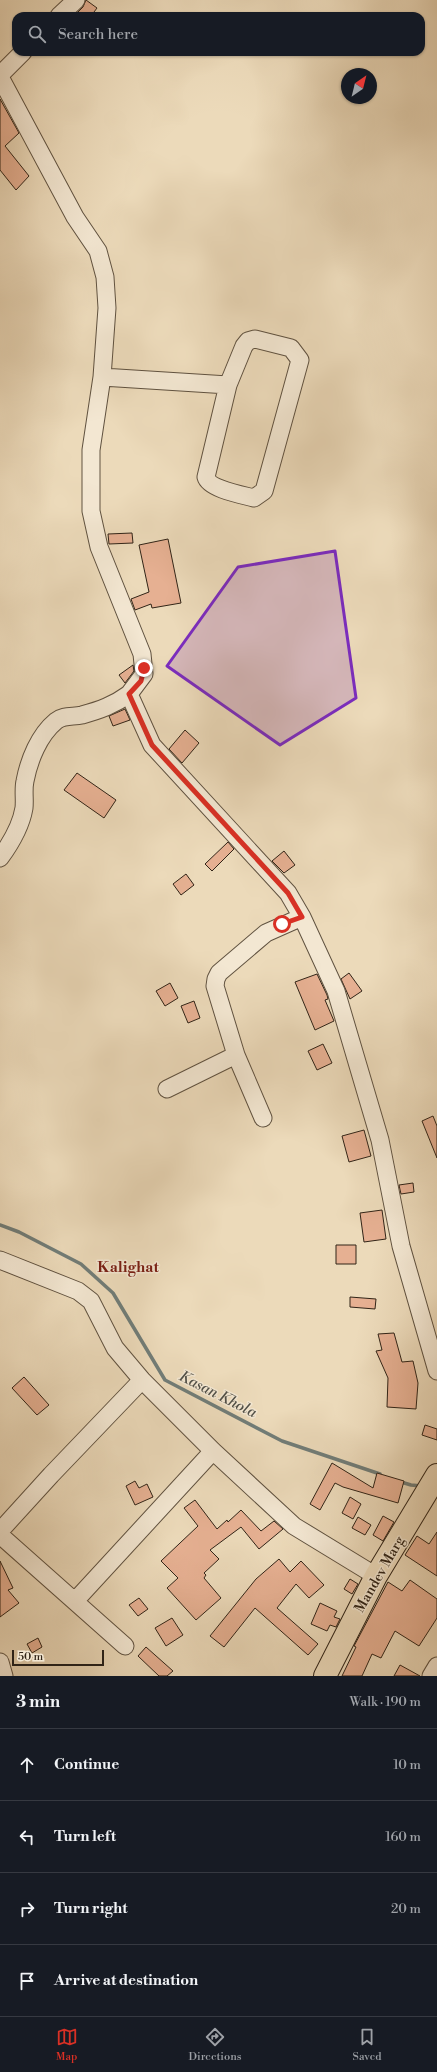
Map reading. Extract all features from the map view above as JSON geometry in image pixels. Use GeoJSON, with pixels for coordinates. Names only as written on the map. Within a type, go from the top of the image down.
{"type":"FeatureCollection","features":[{"type":"Feature","properties":{"kind":"main road","name":"Mandev Marg"},"geometry":{"type":"LineString","coordinates":[[325,1676],[376,1576],[432,1491]]}},
{"type":"Feature","properties":{"kind":"street"},"geometry":{"type":"LineString","coordinates":[[63,12],[76,0]]}},
{"type":"Feature","properties":{"kind":"street"},"geometry":{"type":"LineString","coordinates":[[0,858],[19,825],[24,808],[25,782],[30,760],[41,739],[54,723],[61,718],[106,708],[129,694],[144,674],[142,654],[99,547],[90,511],[91,450],[102,377],[107,308],[105,277],[98,251],[75,217],[0,76],[19,56]]}},
{"type":"Feature","properties":{"kind":"street"},"geometry":{"type":"LineString","coordinates":[[254,339],[291,348],[300,360],[264,491],[254,498],[214,486],[207,482],[206,477],[228,385],[238,360],[248,341],[254,339]]}},
{"type":"Feature","properties":{"kind":"street"},"geometry":{"type":"LineString","coordinates":[[102,377],[228,385]]}},
{"type":"Feature","properties":{"kind":"street"},"geometry":{"type":"LineString","coordinates":[[129,694],[152,745],[288,893],[302,917],[336,991],[380,1140],[401,1246],[437,1371]]}},
{"type":"Feature","properties":{"kind":"street"},"geometry":{"type":"LineString","coordinates":[[263,1118],[236,1055],[215,986],[216,979],[219,973],[266,933],[302,917]]}},
{"type":"Feature","properties":{"kind":"street"},"geometry":{"type":"LineString","coordinates":[[167,1089],[236,1055]]}},
{"type":"Feature","properties":{"kind":"street"},"geometry":{"type":"LineString","coordinates":[[0,1260],[78,1291],[91,1301],[115,1348],[142,1380],[213,1451],[294,1526],[376,1576]]}},
{"type":"Feature","properties":{"kind":"street"},"geometry":{"type":"LineString","coordinates":[[0,1531],[56,1469],[142,1380]]}},
{"type":"Feature","properties":{"kind":"street"},"geometry":{"type":"LineString","coordinates":[[75,1601],[213,1451]]}},
{"type":"Feature","properties":{"kind":"street"},"geometry":{"type":"LineString","coordinates":[[0,1535],[124,1646]]}},
{"type":"Feature","properties":{"kind":"street"},"geometry":{"type":"LineString","coordinates":[[0,1662],[4,1676]]}},
{"type":"Feature","properties":{"kind":"street"},"geometry":{"type":"LineString","coordinates":[[431,1676],[437,1666]]}},
{"type":"Feature","properties":{"kind":"highlighted area"},"geometry":{"type":"Polygon","coordinates":[[[335,551],[356,698],[280,745],[167,666],[238,567],[335,551]]]}},
{"type":"Feature","properties":{"kind":"building"},"geometry":{"type":"Polygon","coordinates":[[[86,0],[97,8],[94,12],[78,12],[83,7],[86,0]]]}},
{"type":"Feature","properties":{"kind":"building"},"geometry":{"type":"Polygon","coordinates":[[[0,99],[19,133],[5,146],[29,176],[16,190],[0,170],[0,99]]]}},
{"type":"Feature","properties":{"kind":"building"},"geometry":{"type":"Polygon","coordinates":[[[132,533],[133,543],[109,544],[108,534],[132,533]]]}},
{"type":"Feature","properties":{"kind":"building"},"geometry":{"type":"Polygon","coordinates":[[[168,539],[181,603],[152,608],[151,604],[135,610],[131,599],[149,592],[139,545],[168,539]]]}},
{"type":"Feature","properties":{"kind":"building"},"geometry":{"type":"Polygon","coordinates":[[[133,665],[134,671],[125,683],[119,675],[133,665]]]}},
{"type":"Feature","properties":{"kind":"building"},"geometry":{"type":"Polygon","coordinates":[[[125,709],[130,720],[113,726],[109,716],[125,709]]]}},
{"type":"Feature","properties":{"kind":"building"},"geometry":{"type":"Polygon","coordinates":[[[185,730],[199,743],[182,763],[169,749],[185,730]]]}},
{"type":"Feature","properties":{"kind":"building"},"geometry":{"type":"Polygon","coordinates":[[[77,773],[116,800],[104,818],[64,790],[77,773]]]}},
{"type":"Feature","properties":{"kind":"building"},"geometry":{"type":"Polygon","coordinates":[[[228,842],[234,849],[212,871],[205,864],[228,842]]]}},
{"type":"Feature","properties":{"kind":"building"},"geometry":{"type":"Polygon","coordinates":[[[284,851],[295,865],[284,873],[272,861],[284,851]]]}},
{"type":"Feature","properties":{"kind":"building"},"geometry":{"type":"Polygon","coordinates":[[[186,874],[194,885],[181,895],[173,884],[186,874]]]}},
{"type":"Feature","properties":{"kind":"building"},"geometry":{"type":"Polygon","coordinates":[[[349,973],[362,991],[350,999],[341,979],[349,973]]]}},
{"type":"Feature","properties":{"kind":"building"},"geometry":{"type":"Polygon","coordinates":[[[317,974],[327,995],[328,999],[325,1000],[334,1021],[315,1030],[295,982],[317,974]]]}},
{"type":"Feature","properties":{"kind":"building"},"geometry":{"type":"Polygon","coordinates":[[[170,983],[178,998],[165,1006],[156,991],[170,983]]]}},
{"type":"Feature","properties":{"kind":"building"},"geometry":{"type":"Polygon","coordinates":[[[194,1001],[200,1018],[188,1023],[181,1006],[194,1001]]]}},
{"type":"Feature","properties":{"kind":"building"},"geometry":{"type":"Polygon","coordinates":[[[323,1044],[332,1063],[317,1070],[308,1051],[323,1044]]]}},
{"type":"Feature","properties":{"kind":"building"},"geometry":{"type":"Polygon","coordinates":[[[433,1116],[437,1126],[437,1158],[422,1121],[433,1116]]]}},
{"type":"Feature","properties":{"kind":"building"},"geometry":{"type":"Polygon","coordinates":[[[364,1130],[371,1156],[349,1162],[342,1136],[364,1130]]]}},
{"type":"Feature","properties":{"kind":"building"},"geometry":{"type":"Polygon","coordinates":[[[413,1183],[414,1192],[401,1194],[399,1185],[413,1183]]]}},
{"type":"Feature","properties":{"kind":"building"},"geometry":{"type":"Polygon","coordinates":[[[382,1210],[386,1239],[364,1242],[360,1213],[382,1210]]]}},
{"type":"Feature","properties":{"kind":"building"},"geometry":{"type":"Polygon","coordinates":[[[336,1245],[356,1245],[356,1264],[336,1264],[336,1245]]]}},
{"type":"Feature","properties":{"kind":"building"},"geometry":{"type":"Polygon","coordinates":[[[350,1297],[376,1299],[375,1309],[350,1307],[350,1297]]]}},
{"type":"Feature","properties":{"kind":"building"},"geometry":{"type":"Polygon","coordinates":[[[394,1333],[402,1362],[413,1361],[418,1383],[416,1409],[387,1407],[388,1378],[376,1351],[382,1350],[378,1334],[394,1333]]]}},
{"type":"Feature","properties":{"kind":"building"},"geometry":{"type":"Polygon","coordinates":[[[24,1377],[49,1405],[37,1415],[12,1388],[24,1377]]]}},
{"type":"Feature","properties":{"kind":"building"},"geometry":{"type":"Polygon","coordinates":[[[425,1425],[437,1429],[437,1440],[422,1435],[425,1425]]]}},
{"type":"Feature","properties":{"kind":"building"},"geometry":{"type":"Polygon","coordinates":[[[332,1463],[373,1488],[377,1473],[404,1481],[398,1503],[343,1487],[335,1483],[320,1510],[310,1504],[332,1463]]]}},
{"type":"Feature","properties":{"kind":"building"},"geometry":{"type":"Polygon","coordinates":[[[135,1481],[139,1488],[147,1484],[153,1497],[135,1505],[126,1486],[135,1481]]]}},
{"type":"Feature","properties":{"kind":"building"},"geometry":{"type":"Polygon","coordinates":[[[350,1497],[361,1504],[353,1519],[342,1513],[350,1497]]]}},
{"type":"Feature","properties":{"kind":"building"},"geometry":{"type":"Polygon","coordinates":[[[195,1500],[217,1529],[227,1520],[228,1522],[241,1510],[261,1531],[274,1521],[283,1529],[259,1549],[241,1527],[210,1550],[219,1559],[204,1573],[206,1575],[204,1578],[221,1598],[196,1620],[167,1588],[178,1578],[161,1561],[198,1526],[184,1508],[195,1500]]]}},
{"type":"Feature","properties":{"kind":"building"},"geometry":{"type":"Polygon","coordinates":[[[383,1516],[394,1522],[383,1541],[373,1535],[383,1516]]]}},
{"type":"Feature","properties":{"kind":"building"},"geometry":{"type":"Polygon","coordinates":[[[358,1517],[371,1525],[365,1535],[352,1528],[358,1517]]]}},
{"type":"Feature","properties":{"kind":"building"},"geometry":{"type":"Polygon","coordinates":[[[437,1532],[437,1576],[405,1555],[417,1536],[429,1544],[437,1532]]]}},
{"type":"Feature","properties":{"kind":"building"},"geometry":{"type":"Polygon","coordinates":[[[279,1559],[290,1572],[301,1561],[324,1585],[309,1598],[296,1584],[277,1608],[318,1644],[308,1655],[255,1608],[224,1647],[210,1636],[256,1579],[279,1559]]]}},
{"type":"Feature","properties":{"kind":"building"},"geometry":{"type":"Polygon","coordinates":[[[0,1561],[13,1588],[8,1590],[19,1603],[0,1617],[0,1561]]]}},
{"type":"Feature","properties":{"kind":"building"},"geometry":{"type":"Polygon","coordinates":[[[350,1579],[358,1584],[352,1594],[344,1589],[350,1579]]]}},
{"type":"Feature","properties":{"kind":"building"},"geometry":{"type":"Polygon","coordinates":[[[410,1580],[437,1599],[437,1618],[419,1646],[395,1631],[381,1658],[372,1654],[362,1676],[342,1676],[356,1647],[354,1646],[388,1582],[402,1591],[410,1580]]]}},
{"type":"Feature","properties":{"kind":"building"},"geometry":{"type":"Polygon","coordinates":[[[139,1598],[148,1609],[138,1616],[129,1605],[139,1598]]]}},
{"type":"Feature","properties":{"kind":"building"},"geometry":{"type":"Polygon","coordinates":[[[320,1603],[337,1611],[334,1617],[340,1619],[336,1627],[330,1625],[327,1631],[311,1624],[320,1603]]]}},
{"type":"Feature","properties":{"kind":"building"},"geometry":{"type":"Polygon","coordinates":[[[172,1618],[183,1635],[166,1646],[155,1628],[172,1618]]]}},
{"type":"Feature","properties":{"kind":"building"},"geometry":{"type":"Polygon","coordinates":[[[38,1638],[42,1647],[32,1653],[27,1644],[38,1638]]]}},
{"type":"Feature","properties":{"kind":"building"},"geometry":{"type":"Polygon","coordinates":[[[146,1647],[173,1671],[167,1676],[159,1676],[138,1656],[146,1647]]]}},
{"type":"Feature","properties":{"kind":"building"},"geometry":{"type":"Polygon","coordinates":[[[400,1665],[420,1676],[394,1676],[400,1665]]]}},
{"type":"Feature","properties":{"kind":"waterway","name":"Kasan Khola"},"geometry":{"type":"LineString","coordinates":[[0,1225],[19,1232],[81,1264],[113,1293],[165,1380],[282,1441],[380,1474]]}},
{"type":"Feature","properties":{"kind":"waterway","name":"Kasan Khola"},"geometry":{"type":"LineString","coordinates":[[401,1482],[422,1486]]}},
{"type":"Feature","properties":{"kind":"district","name":"Kalighat"},"geometry":{"type":"Point","coordinates":[128,1267]}},
{"type":"Feature","properties":{"kind":"route"},"geometry":{"type":"LineString","coordinates":[[144,668],[144,674],[141,681],[129,694],[143,728],[152,745],[288,893],[302,917],[282,924]]}}]}
